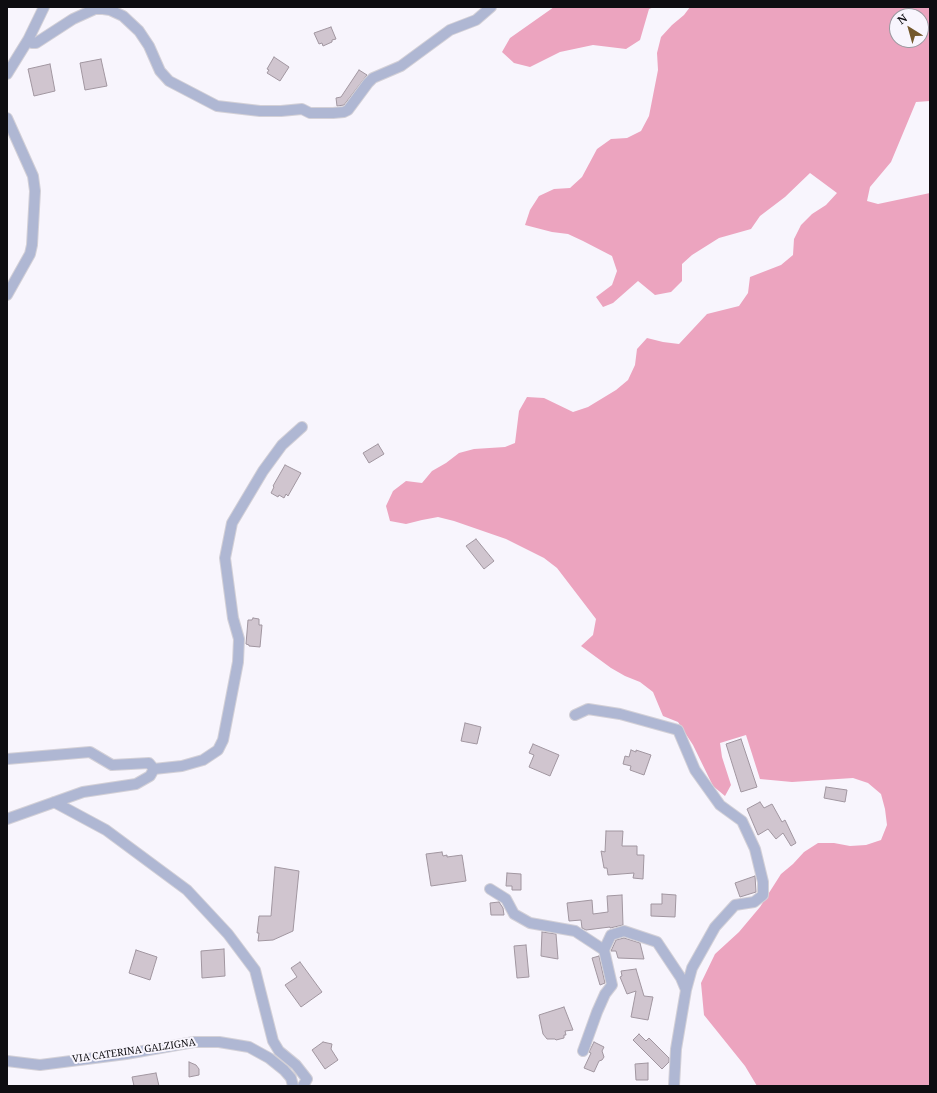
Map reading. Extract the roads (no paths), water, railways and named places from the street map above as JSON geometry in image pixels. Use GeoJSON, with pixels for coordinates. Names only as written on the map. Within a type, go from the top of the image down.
{"type":"FeatureCollection","features":[{"type":"Feature","properties":{"kind":"street"},"geometry":{"type":"LineString","coordinates":[[7,74],[28,40],[44,7]]}},
{"type":"Feature","properties":{"kind":"street"},"geometry":{"type":"LineString","coordinates":[[28,40],[32,43],[36,43],[73,19],[103,8],[123,16],[139,31],[149,46],[160,71],[169,81],[216,106],[260,111],[281,112],[302,109],[310,113],[333,113],[348,110],[373,78],[401,66],[450,30],[476,20],[491,7]]}},
{"type":"Feature","properties":{"kind":"street"},"geometry":{"type":"LineString","coordinates":[[7,118],[33,176],[35,191],[32,245],[30,254],[7,295]]}},
{"type":"Feature","properties":{"kind":"street"},"geometry":{"type":"LineString","coordinates":[[154,769],[182,766],[203,760],[218,750],[223,740],[238,662],[239,639],[234,618],[225,558],[232,523],[263,471],[282,445],[302,427]]}},
{"type":"Feature","properties":{"kind":"street"},"geometry":{"type":"LineString","coordinates":[[575,715],[588,709],[620,714],[678,730],[695,770],[720,805],[742,821],[755,849],[763,882],[763,895],[754,902],[735,906],[715,927],[692,968],[686,990],[676,1048],[674,1086]]}},
{"type":"Feature","properties":{"kind":"street"},"geometry":{"type":"LineString","coordinates":[[7,759],[90,752],[112,765],[149,763],[154,769]]}},
{"type":"Feature","properties":{"kind":"street"},"geometry":{"type":"LineString","coordinates":[[7,819],[82,792],[136,784],[150,776],[154,769]]}},
{"type":"Feature","properties":{"kind":"street"},"geometry":{"type":"LineString","coordinates":[[54,802],[106,830],[187,890],[228,934],[255,970],[273,1041],[279,1051],[296,1065],[307,1079],[303,1086]]}},
{"type":"Feature","properties":{"kind":"street"},"geometry":{"type":"LineString","coordinates":[[490,889],[506,900],[514,914],[530,923],[575,931],[604,950]]}},
{"type":"Feature","properties":{"kind":"street"},"geometry":{"type":"LineString","coordinates":[[583,1051],[605,994],[612,984],[604,950],[611,936],[624,932],[657,942],[681,978],[686,990]]}},
{"type":"Feature","properties":{"kind":"street","name":"VIA CATERINA GALZIGNA"},"geometry":{"type":"LineString","coordinates":[[7,1062],[40,1065],[126,1054],[194,1042],[219,1042],[249,1047],[269,1058],[284,1070],[291,1078],[293,1086]]}}]}
